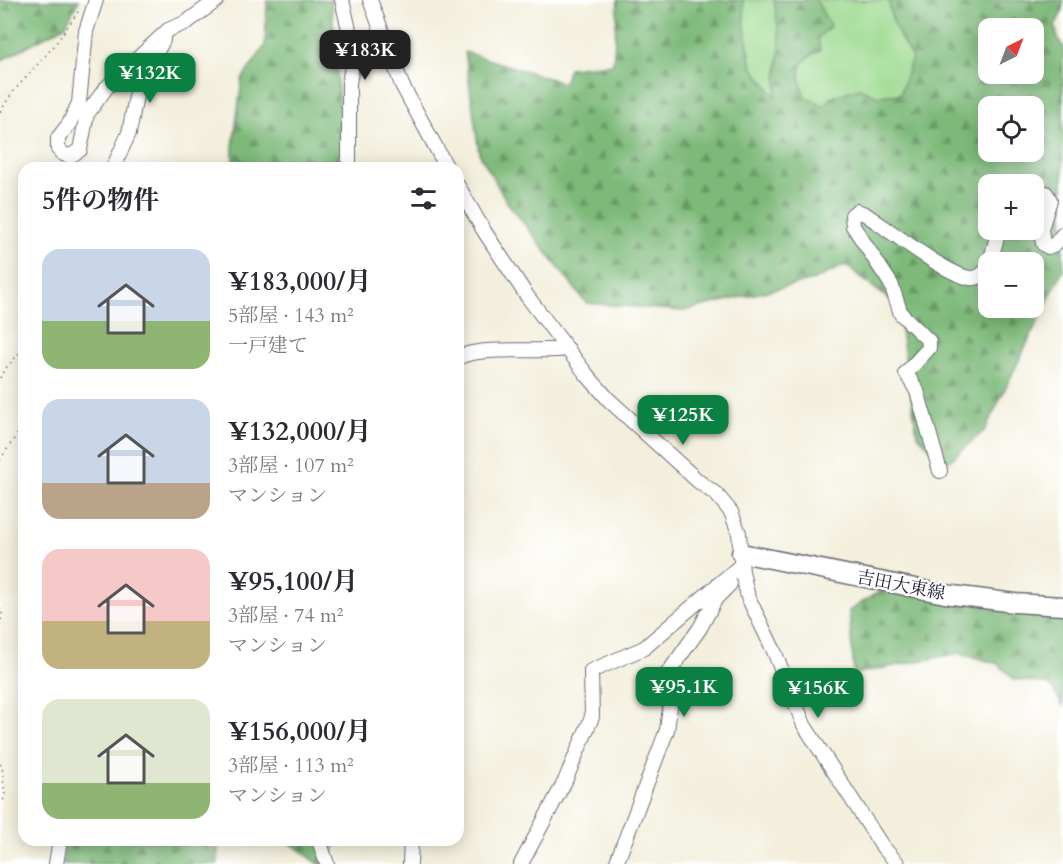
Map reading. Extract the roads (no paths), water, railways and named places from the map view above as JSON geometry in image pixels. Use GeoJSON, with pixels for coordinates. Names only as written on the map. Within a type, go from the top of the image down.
{"type":"FeatureCollection","features":[{"type":"Feature","properties":{"kind":"main road","name":"吉田大東線"},"geometry":{"type":"LineString","coordinates":[[741,563],[945,594],[1015,603],[1063,606]]}},
{"type":"Feature","properties":{"kind":"street"},"geometry":{"type":"LineString","coordinates":[[96,0],[86,31],[79,104],[69,124],[58,138],[58,149],[63,154],[74,155],[80,150],[87,114],[106,88],[168,30],[187,22],[217,0]]}},
{"type":"Feature","properties":{"kind":"street"},"geometry":{"type":"LineString","coordinates":[[342,0],[352,42],[353,61],[349,83],[349,162]]}},
{"type":"Feature","properties":{"kind":"street"},"geometry":{"type":"LineString","coordinates":[[370,0],[402,85],[444,162]]}},
{"type":"Feature","properties":{"kind":"street"},"geometry":{"type":"LineString","coordinates":[[116,162],[129,133],[137,91],[168,30]]}},
{"type":"Feature","properties":{"kind":"street"},"geometry":{"type":"LineString","coordinates":[[1044,193],[1050,200],[1044,219]]}},
{"type":"Feature","properties":{"kind":"street"},"geometry":{"type":"LineString","coordinates":[[464,196],[527,296],[609,400],[724,503],[736,522],[741,563],[753,610],[774,651],[804,725],[882,846],[898,864]]}},
{"type":"Feature","properties":{"kind":"street"},"geometry":{"type":"LineString","coordinates":[[940,471],[917,391],[906,374],[929,348],[929,340],[901,314],[891,284],[853,226],[852,215],[857,211],[866,214],[955,273],[970,278],[978,276]]}},
{"type":"Feature","properties":{"kind":"street"},"geometry":{"type":"LineString","coordinates":[[1042,240],[1043,244],[1048,248],[1055,244],[1063,234]]}},
{"type":"Feature","properties":{"kind":"street"},"geometry":{"type":"LineString","coordinates":[[464,356],[485,351],[548,352],[568,349]]}},
{"type":"Feature","properties":{"kind":"street"},"geometry":{"type":"LineString","coordinates":[[521,864],[564,781],[592,717],[591,671],[644,648],[741,563]]}},
{"type":"Feature","properties":{"kind":"street"},"geometry":{"type":"LineString","coordinates":[[616,864],[667,730],[671,700],[665,687],[668,673],[741,563]]}},
{"type":"Feature","properties":{"kind":"street"},"geometry":{"type":"LineString","coordinates":[[56,864],[59,846]]}},
{"type":"Feature","properties":{"kind":"street"},"geometry":{"type":"LineString","coordinates":[[321,846],[327,864]]}},
{"type":"Feature","properties":{"kind":"street"},"geometry":{"type":"LineString","coordinates":[[410,864],[411,846]]}}]}
